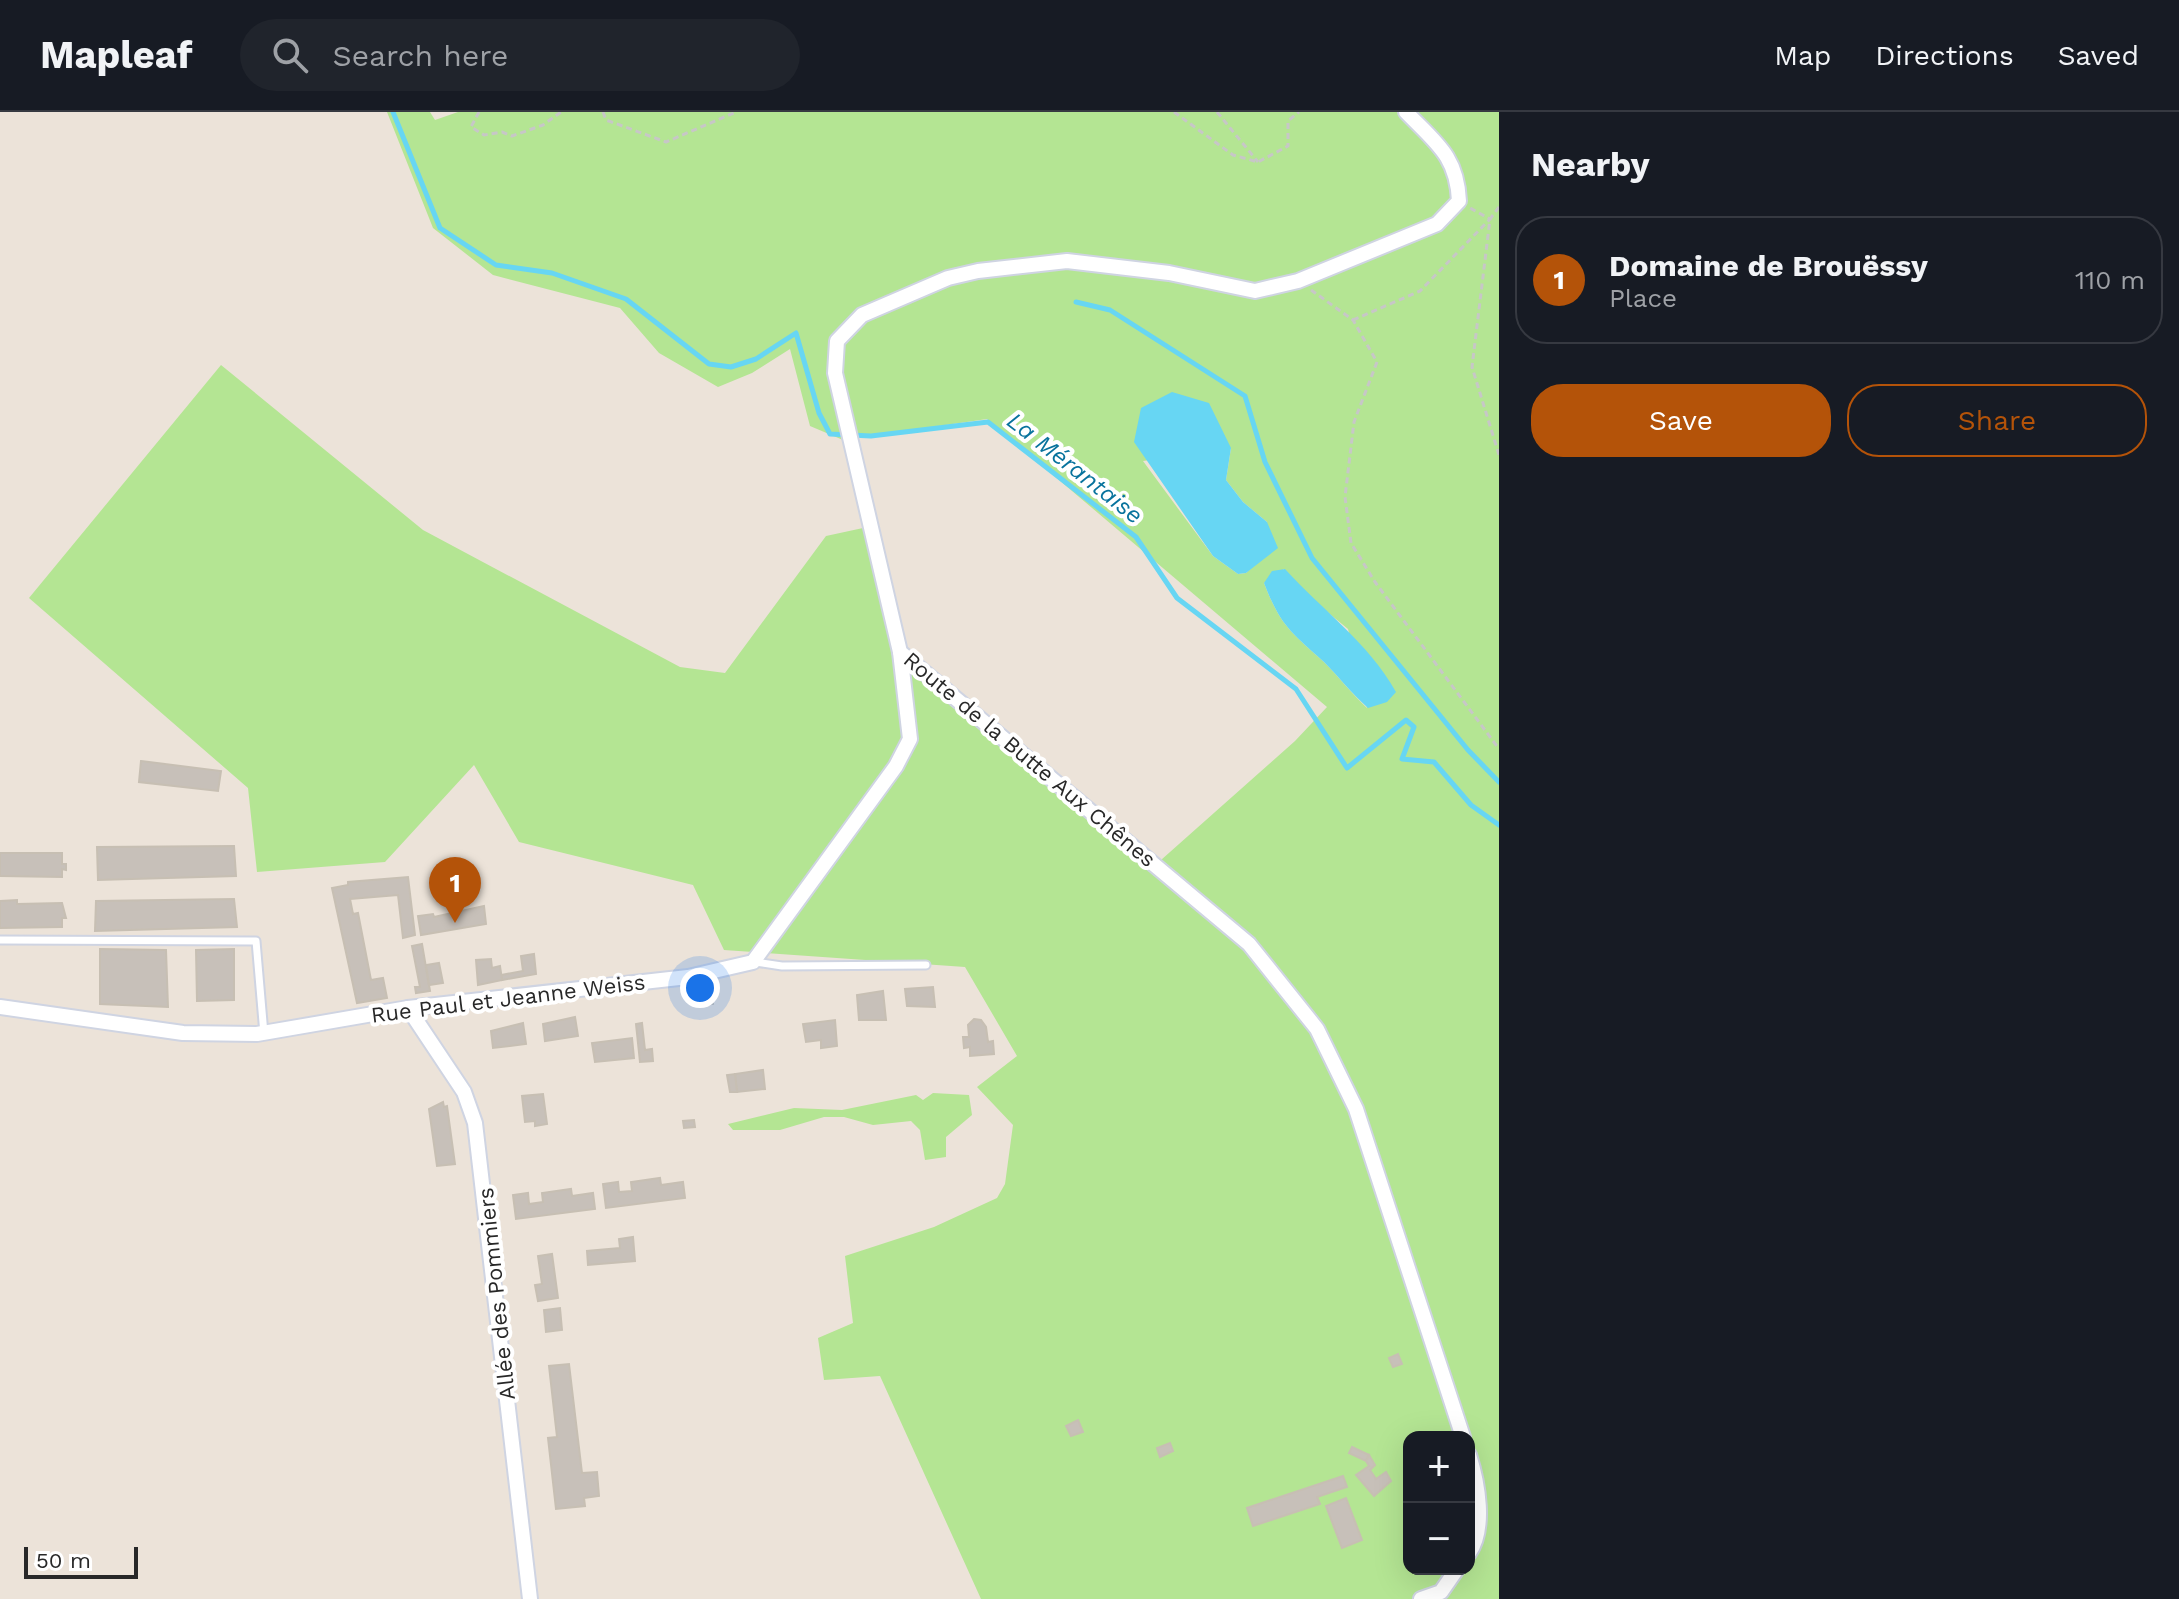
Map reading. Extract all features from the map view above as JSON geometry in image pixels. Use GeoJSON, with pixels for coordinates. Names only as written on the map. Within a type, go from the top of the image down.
{"type":"FeatureCollection","features":[{"type":"Feature","properties":{"kind":"street"},"geometry":{"type":"LineString","coordinates":[[1406,112],[1440,148],[1458,174],[1459,201]]}},
{"type":"Feature","properties":{"kind":"street","name":"Route de la Butte Aux Chênes"},"geometry":{"type":"LineString","coordinates":[[1459,201],[1437,224],[1298,281],[1255,291],[1156,271],[1067,261],[978,271],[948,278],[862,315],[837,341],[835,373],[900,652],[1249,944],[1317,1029],[1356,1109],[1461,1431]]}},
{"type":"Feature","properties":{"kind":"street"},"geometry":{"type":"LineString","coordinates":[[753,962],[896,766],[910,739],[905,666],[900,652]]}},
{"type":"Feature","properties":{"kind":"street","name":"Rue Paul et Jeanne Weiss"},"geometry":{"type":"LineString","coordinates":[[0,1007],[183,1033],[264,1034],[408,1008],[688,977],[753,962]]}},
{"type":"Feature","properties":{"kind":"street","name":"Allée des Pommiers"},"geometry":{"type":"LineString","coordinates":[[408,1008],[455,1076],[475,1123],[530,1599]]}},
{"type":"Feature","properties":{"kind":"street"},"geometry":{"type":"LineString","coordinates":[[1475,1474],[1478,1540],[1475,1544]]}},
{"type":"Feature","properties":{"kind":"street"},"geometry":{"type":"LineString","coordinates":[[1421,1599],[1441,1592],[1453,1575]]}},
{"type":"Feature","properties":{"kind":"lane"},"geometry":{"type":"LineString","coordinates":[[0,940],[256,941],[264,1034]]}},
{"type":"Feature","properties":{"kind":"lane"},"geometry":{"type":"LineString","coordinates":[[753,962],[782,966],[926,965]]}},
{"type":"Feature","properties":{"kind":"path"},"geometry":{"type":"LineString","coordinates":[[479,112],[471,127],[484,135],[502,132],[512,136],[543,125],[561,112]]}},
{"type":"Feature","properties":{"kind":"path"},"geometry":{"type":"LineString","coordinates":[[603,112],[606,120],[666,142],[736,112]]}},
{"type":"Feature","properties":{"kind":"path"},"geometry":{"type":"LineString","coordinates":[[1174,112],[1233,155],[1258,162],[1288,146],[1288,121],[1299,112]]}},
{"type":"Feature","properties":{"kind":"path"},"geometry":{"type":"LineString","coordinates":[[1217,112],[1258,162]]}},
{"type":"Feature","properties":{"kind":"path"},"geometry":{"type":"LineString","coordinates":[[1459,201],[1490,219]]}},
{"type":"Feature","properties":{"kind":"path"},"geometry":{"type":"LineString","coordinates":[[1353,320],[1420,291],[1499,207]]}},
{"type":"Feature","properties":{"kind":"path"},"geometry":{"type":"LineString","coordinates":[[1490,219],[1472,367],[1499,455]]}},
{"type":"Feature","properties":{"kind":"path"},"geometry":{"type":"LineString","coordinates":[[1298,281],[1353,320],[1377,362],[1354,422],[1345,497],[1351,543],[1375,582],[1499,749]]}},
{"type":"Feature","properties":{"kind":"green space"},"geometry":{"type":"Polygon","coordinates":[[[387,112],[430,112],[435,120],[458,112],[1499,112],[1499,1599],[981,1599],[880,1376],[824,1380],[818,1338],[853,1323],[845,1256],[934,1227],[997,1198],[1005,1184],[1013,1125],[977,1087],[1017,1056],[965,967],[724,950],[693,885],[519,842],[474,765],[385,862],[257,872],[248,788],[29,598],[221,365],[423,530],[680,667],[725,673],[826,536],[863,528],[894,650],[1232,940],[1161,860],[1295,741],[1327,707],[987,419],[843,440],[810,426],[790,349],[752,373],[718,387],[659,353],[620,308],[493,275],[433,228],[387,112]],[[1231,448],[1143,461],[1213,556],[1238,574],[1246,573],[1267,554],[1267,522],[1243,502],[1226,480],[1231,448]],[[1284,569],[1264,583],[1276,610],[1288,628],[1367,708],[1348,629],[1314,601],[1284,569]]]}},
{"type":"Feature","properties":{"kind":"green space"},"geometry":{"type":"Polygon","coordinates":[[[933,1093],[969,1095],[972,1115],[946,1137],[946,1157],[925,1160],[920,1130],[911,1121],[873,1125],[844,1117],[824,1117],[780,1130],[733,1130],[728,1124],[794,1108],[842,1110],[916,1095],[923,1100],[933,1093]]]}},
{"type":"Feature","properties":{"kind":"water"},"geometry":{"type":"Polygon","coordinates":[[[1172,392],[1209,403],[1231,448],[1226,480],[1243,502],[1267,522],[1278,548],[1246,573],[1238,574],[1213,556],[1134,442],[1141,408],[1172,392]]]}},
{"type":"Feature","properties":{"kind":"water"},"geometry":{"type":"Polygon","coordinates":[[[1285,569],[1372,657],[1396,692],[1387,702],[1368,708],[1288,628],[1264,583],[1272,571],[1285,569]]]}},
{"type":"Feature","properties":{"kind":"building"},"geometry":{"type":"Polygon","coordinates":[[[141,761],[221,771],[218,791],[139,782],[141,761]]]}},
{"type":"Feature","properties":{"kind":"building"},"geometry":{"type":"Polygon","coordinates":[[[234,846],[236,876],[98,880],[97,847],[234,846]]]}},
{"type":"Feature","properties":{"kind":"building"},"geometry":{"type":"Polygon","coordinates":[[[0,853],[62,853],[62,864],[66,864],[66,870],[62,869],[62,877],[0,876],[0,853]]]}},
{"type":"Feature","properties":{"kind":"building"},"geometry":{"type":"Polygon","coordinates":[[[408,877],[415,935],[403,938],[398,895],[350,899],[353,914],[358,913],[371,980],[383,978],[387,998],[357,1003],[332,888],[348,885],[348,882],[408,877]]]}},
{"type":"Feature","properties":{"kind":"building"},"geometry":{"type":"Polygon","coordinates":[[[234,899],[237,927],[95,931],[96,901],[234,899]]]}},
{"type":"Feature","properties":{"kind":"building"},"geometry":{"type":"Polygon","coordinates":[[[17,900],[17,904],[62,903],[66,918],[62,918],[62,927],[0,928],[0,901],[17,900]]]}},
{"type":"Feature","properties":{"kind":"building"},"geometry":{"type":"Polygon","coordinates":[[[484,906],[486,924],[421,935],[418,916],[433,914],[434,917],[484,906]]]}},
{"type":"Feature","properties":{"kind":"building"},"geometry":{"type":"Polygon","coordinates":[[[422,944],[430,991],[416,993],[415,987],[420,987],[412,946],[422,944]]]}},
{"type":"Feature","properties":{"kind":"building"},"geometry":{"type":"Polygon","coordinates":[[[100,949],[166,950],[168,1007],[100,1004],[100,949]]]}},
{"type":"Feature","properties":{"kind":"building"},"geometry":{"type":"Polygon","coordinates":[[[234,949],[234,1000],[197,1001],[196,950],[234,949]]]}},
{"type":"Feature","properties":{"kind":"building"},"geometry":{"type":"Polygon","coordinates":[[[534,954],[536,974],[502,980],[501,975],[523,971],[521,956],[534,954]]]}},
{"type":"Feature","properties":{"kind":"building"},"geometry":{"type":"Polygon","coordinates":[[[491,959],[492,968],[500,966],[502,980],[478,985],[476,960],[491,959]]]}},
{"type":"Feature","properties":{"kind":"building"},"geometry":{"type":"Polygon","coordinates":[[[439,963],[443,983],[429,985],[426,965],[439,963]]]}},
{"type":"Feature","properties":{"kind":"building"},"geometry":{"type":"Polygon","coordinates":[[[710,985],[713,1004],[696,1006],[694,987],[710,985]]]}},
{"type":"Feature","properties":{"kind":"building"},"geometry":{"type":"Polygon","coordinates":[[[933,987],[935,1007],[907,1006],[905,989],[933,987]]]}},
{"type":"Feature","properties":{"kind":"building"},"geometry":{"type":"Polygon","coordinates":[[[883,991],[886,1020],[859,1020],[857,995],[883,991]]]}},
{"type":"Feature","properties":{"kind":"building"},"geometry":{"type":"Polygon","coordinates":[[[575,1017],[578,1036],[545,1041],[543,1024],[575,1017]]]}},
{"type":"Feature","properties":{"kind":"building"},"geometry":{"type":"Polygon","coordinates":[[[974,1019],[981,1020],[986,1027],[988,1042],[993,1041],[994,1054],[970,1056],[970,1047],[964,1048],[963,1037],[969,1037],[968,1025],[974,1019]]]}},
{"type":"Feature","properties":{"kind":"building"},"geometry":{"type":"Polygon","coordinates":[[[835,1020],[837,1046],[821,1048],[821,1040],[806,1042],[803,1024],[835,1020]]]}},
{"type":"Feature","properties":{"kind":"building"},"geometry":{"type":"Polygon","coordinates":[[[523,1023],[526,1044],[493,1048],[491,1031],[523,1023]]]}},
{"type":"Feature","properties":{"kind":"building"},"geometry":{"type":"Polygon","coordinates":[[[642,1023],[645,1050],[652,1049],[653,1061],[640,1062],[636,1024],[642,1023]]]}},
{"type":"Feature","properties":{"kind":"building"},"geometry":{"type":"Polygon","coordinates":[[[632,1038],[634,1058],[595,1062],[592,1043],[632,1038]]]}},
{"type":"Feature","properties":{"kind":"building"},"geometry":{"type":"Polygon","coordinates":[[[763,1070],[765,1089],[737,1092],[735,1074],[763,1070]]]}},
{"type":"Feature","properties":{"kind":"building"},"geometry":{"type":"Polygon","coordinates":[[[735,1074],[737,1092],[730,1092],[727,1075],[735,1074]]]}},
{"type":"Feature","properties":{"kind":"building"},"geometry":{"type":"Polygon","coordinates":[[[543,1094],[547,1124],[535,1126],[535,1121],[525,1122],[522,1096],[543,1094]]]}},
{"type":"Feature","properties":{"kind":"building"},"geometry":{"type":"Polygon","coordinates":[[[443,1102],[444,1107],[447,1106],[455,1164],[437,1166],[429,1109],[443,1102]]]}},
{"type":"Feature","properties":{"kind":"building"},"geometry":{"type":"Polygon","coordinates":[[[694,1120],[695,1127],[684,1128],[683,1121],[694,1120]]]}},
{"type":"Feature","properties":{"kind":"building"},"geometry":{"type":"Polygon","coordinates":[[[660,1178],[661,1185],[683,1182],[685,1198],[606,1208],[603,1184],[618,1182],[619,1192],[632,1191],[631,1182],[660,1178]]]}},
{"type":"Feature","properties":{"kind":"building"},"geometry":{"type":"Polygon","coordinates":[[[571,1189],[572,1196],[593,1193],[595,1209],[516,1219],[513,1195],[528,1193],[529,1204],[543,1202],[542,1193],[571,1189]]]}},
{"type":"Feature","properties":{"kind":"building"},"geometry":{"type":"Polygon","coordinates":[[[633,1237],[635,1261],[588,1265],[587,1251],[620,1248],[619,1239],[633,1237]]]}},
{"type":"Feature","properties":{"kind":"building"},"geometry":{"type":"Polygon","coordinates":[[[552,1254],[558,1298],[538,1301],[535,1285],[542,1284],[538,1256],[552,1254]]]}},
{"type":"Feature","properties":{"kind":"building"},"geometry":{"type":"Polygon","coordinates":[[[560,1308],[562,1330],[546,1332],[544,1310],[560,1308]]]}},
{"type":"Feature","properties":{"kind":"building"},"geometry":{"type":"Polygon","coordinates":[[[1398,1354],[1402,1364],[1393,1367],[1389,1358],[1398,1354]]]}},
{"type":"Feature","properties":{"kind":"building"},"geometry":{"type":"Polygon","coordinates":[[[569,1364],[582,1473],[597,1472],[599,1496],[584,1498],[585,1506],[556,1509],[548,1438],[557,1437],[549,1366],[569,1364]]]}},
{"type":"Feature","properties":{"kind":"building"},"geometry":{"type":"Polygon","coordinates":[[[1078,1420],[1083,1432],[1071,1436],[1066,1426],[1078,1420]]]}},
{"type":"Feature","properties":{"kind":"building"},"geometry":{"type":"Polygon","coordinates":[[[1170,1443],[1173,1451],[1160,1457],[1157,1448],[1170,1443]]]}},
{"type":"Feature","properties":{"kind":"building"},"geometry":{"type":"Polygon","coordinates":[[[1352,1447],[1369,1455],[1366,1461],[1349,1453],[1352,1447]]]}},
{"type":"Feature","properties":{"kind":"building"},"geometry":{"type":"Polygon","coordinates":[[[1369,1455],[1375,1465],[1370,1470],[1376,1479],[1386,1472],[1391,1481],[1374,1496],[1356,1475],[1369,1466],[1366,1461],[1369,1455]]]}},
{"type":"Feature","properties":{"kind":"building"},"geometry":{"type":"Polygon","coordinates":[[[1343,1476],[1347,1487],[1317,1497],[1320,1504],[1253,1526],[1247,1508],[1343,1476]]]}},
{"type":"Feature","properties":{"kind":"building"},"geometry":{"type":"Polygon","coordinates":[[[1346,1498],[1362,1540],[1342,1548],[1326,1506],[1346,1498]]]}},
{"type":"Feature","properties":{"kind":"waterway","name":"La Mérantaise"},"geometry":{"type":"LineString","coordinates":[[393,112],[440,228],[496,265],[552,273],[626,299],[709,364],[731,367],[756,359],[796,333],[819,413],[830,434],[871,436],[988,422],[1136,537],[1177,598],[1296,689],[1347,768],[1406,720],[1414,727],[1402,759],[1434,762],[1471,805],[1499,825]]}},
{"type":"Feature","properties":{"kind":"waterway"},"geometry":{"type":"LineString","coordinates":[[1076,302],[1110,310],[1245,396],[1265,462],[1312,558],[1468,750],[1499,782]]}},
{"type":"Feature","properties":{"kind":"place","name":"Domaine de Brouëssy"},"geometry":{"type":"Point","coordinates":[455,923]}}]}
